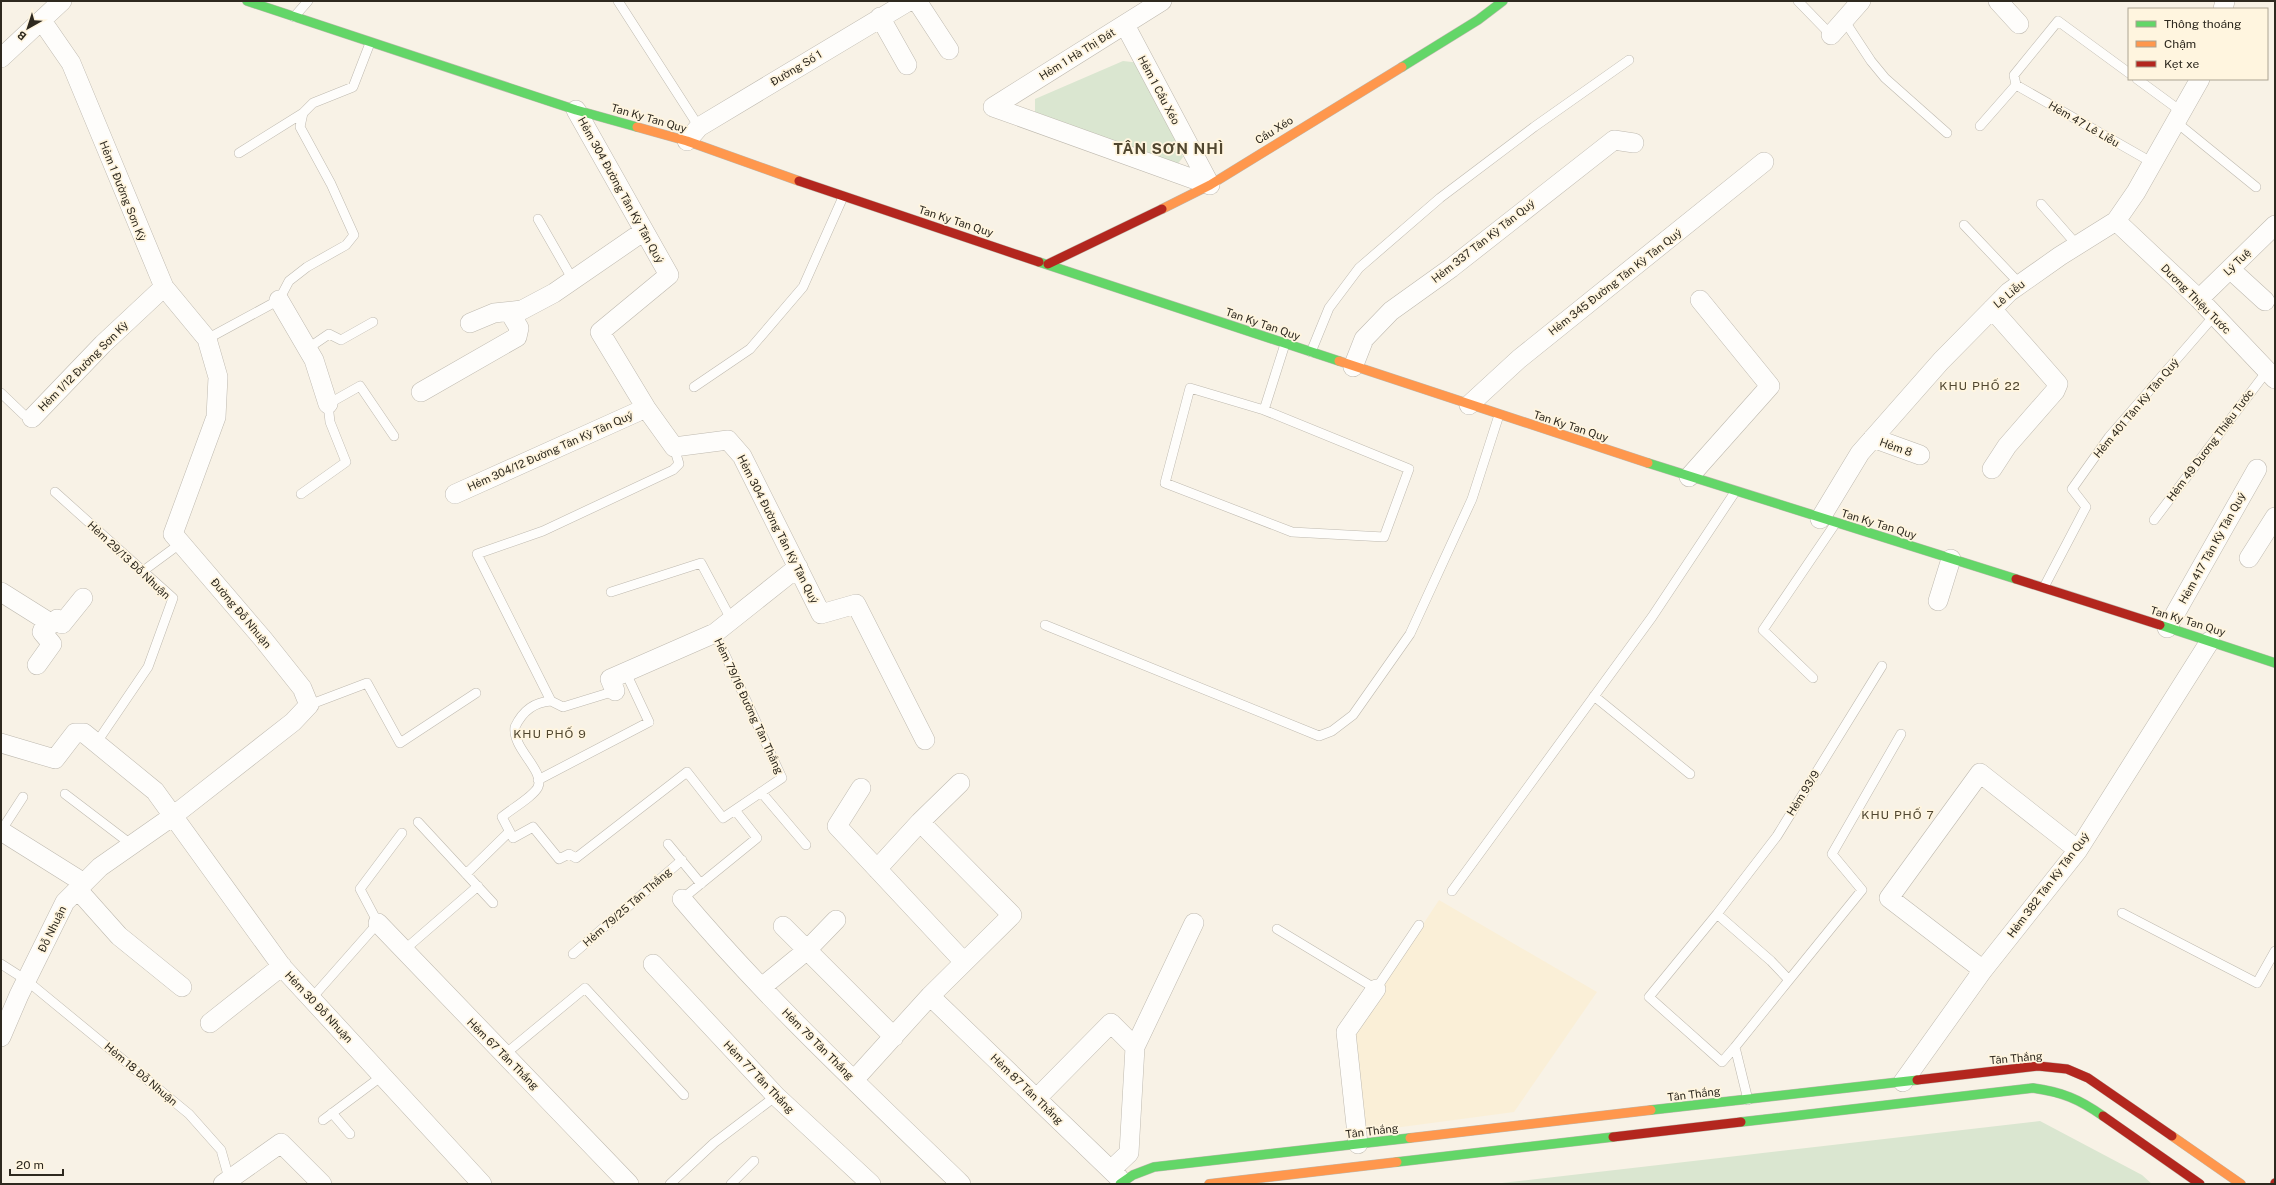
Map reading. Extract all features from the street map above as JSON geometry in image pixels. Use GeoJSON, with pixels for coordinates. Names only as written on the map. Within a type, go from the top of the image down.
{"type":"FeatureCollection","features":[{"type":"Feature","properties":{"kind":"street"},"geometry":{"type":"LineString","coordinates":[[1,58],[62,1]]}},
{"type":"Feature","properties":{"kind":"street","name":"Tan Ky Tan Quy"},"geometry":{"type":"LineString","coordinates":[[246,1],[576,110],[693,134],[843,197],[1048,264],[1310,353],[1735,492],[2044,588],[2275,663]]}},
{"type":"Feature","properties":{"kind":"street","name":"Đường Số 1"},"geometry":{"type":"LineString","coordinates":[[693,134],[880,17],[909,1]]}},
{"type":"Feature","properties":{"kind":"street"},"geometry":{"type":"LineString","coordinates":[[917,1],[949,50]]}},
{"type":"Feature","properties":{"kind":"street","name":"Hẻm 1 Hà Thị Đát"},"geometry":{"type":"LineString","coordinates":[[1162,1],[993,107],[1210,185]]}},
{"type":"Feature","properties":{"kind":"street","name":"Cầu Xéo"},"geometry":{"type":"LineString","coordinates":[[1048,264],[1210,185],[1478,20],[1503,1]]}},
{"type":"Feature","properties":{"kind":"street"},"geometry":{"type":"LineString","coordinates":[[1831,35],[1861,1]]}},
{"type":"Feature","properties":{"kind":"street"},"geometry":{"type":"LineString","coordinates":[[1998,1],[2019,24]]}},
{"type":"Feature","properties":{"kind":"street"},"geometry":{"type":"LineString","coordinates":[[880,17],[907,65]]}},
{"type":"Feature","properties":{"kind":"street","name":"Hẻm 1 Đường Sơn Kỳ"},"geometry":{"type":"LineString","coordinates":[[42,21],[71,63],[164,287],[210,347]]}},
{"type":"Feature","properties":{"kind":"street","name":"Hẻm 1 Cầu Xéo"},"geometry":{"type":"LineString","coordinates":[[1124,25],[1210,185]]}},
{"type":"Feature","properties":{"kind":"street","name":"Lê Liễu"},"geometry":{"type":"LineString","coordinates":[[1828,521],[1860,453],[1941,361],[1992,309],[2020,284],[2077,245],[2116,221],[2153,163],[2199,80]]}},
{"type":"Feature","properties":{"kind":"street","name":"Hẻm 304 Đường Tân Kỳ Tân Quý"},"geometry":{"type":"LineString","coordinates":[[576,110],[668,275],[600,332],[646,408],[674,447],[728,440],[742,456],[821,614],[856,604],[924,740]]}},
{"type":"Feature","properties":{"kind":"street","name":"Hẻm 337 Tân Kỳ Tân Quý"},"geometry":{"type":"LineString","coordinates":[[1353,367],[1364,339],[1391,311],[1450,268],[1614,140],[1634,143]]}},
{"type":"Feature","properties":{"kind":"street","name":"Hẻm 345 Đường Tân Kỳ Tân Quý"},"geometry":{"type":"LineString","coordinates":[[1469,405],[1519,358],[1764,162]]}},
{"type":"Feature","properties":{"kind":"street","name":"Dương Thiệu Tước"},"geometry":{"type":"LineString","coordinates":[[2116,221],[2199,299],[2271,375]]}},
{"type":"Feature","properties":{"kind":"street","name":"Lý Tuệ"},"geometry":{"type":"LineString","coordinates":[[2199,299],[2274,227]]}},
{"type":"Feature","properties":{"kind":"street"},"geometry":{"type":"LineString","coordinates":[[470,323],[494,313],[510,313],[522,310],[573,280],[644,231]]}},
{"type":"Feature","properties":{"kind":"street"},"geometry":{"type":"LineString","coordinates":[[2230,269],[2265,301]]}},
{"type":"Feature","properties":{"kind":"street","name":"Hẻm 1/12 Đường Sơn Kỳ"},"geometry":{"type":"LineString","coordinates":[[32,418],[103,344],[164,287]]}},
{"type":"Feature","properties":{"kind":"street"},"geometry":{"type":"LineString","coordinates":[[279,300],[314,360],[328,404]]}},
{"type":"Feature","properties":{"kind":"street"},"geometry":{"type":"LineString","coordinates":[[1689,477],[1770,386],[1700,300]]}},
{"type":"Feature","properties":{"kind":"street"},"geometry":{"type":"LineString","coordinates":[[1992,309],[2058,384],[2055,391],[2007,446],[1992,469]]}},
{"type":"Feature","properties":{"kind":"street"},"geometry":{"type":"LineString","coordinates":[[421,392],[517,337],[519,328],[510,313]]}},
{"type":"Feature","properties":{"kind":"street","name":"Đường Đỗ Nhuận"},"geometry":{"type":"LineString","coordinates":[[210,347],[218,377],[216,417],[173,534],[263,639],[302,688],[309,705]]}},
{"type":"Feature","properties":{"kind":"street","name":"Hẻm 304/12 Đường Tân Kỳ Tân Quý"},"geometry":{"type":"LineString","coordinates":[[455,494],[646,408]]}},
{"type":"Feature","properties":{"kind":"street","name":"Hẻm 8"},"geometry":{"type":"LineString","coordinates":[[1873,438],[1920,456]]}},
{"type":"Feature","properties":{"kind":"street","name":"Hẻm 417 Tân Kỳ Tân Quý"},"geometry":{"type":"LineString","coordinates":[[2167,628],[2257,469]]}},
{"type":"Feature","properties":{"kind":"street"},"geometry":{"type":"LineString","coordinates":[[2248,558],[2275,517]]}},
{"type":"Feature","properties":{"kind":"street"},"geometry":{"type":"LineString","coordinates":[[1938,601],[1951,559]]}},
{"type":"Feature","properties":{"kind":"street"},"geometry":{"type":"LineString","coordinates":[[615,691],[610,679],[715,633],[798,567]]}},
{"type":"Feature","properties":{"kind":"street"},"geometry":{"type":"LineString","coordinates":[[1,592],[46,622],[52,624],[56,619],[62,624],[83,598]]}},
{"type":"Feature","properties":{"kind":"street"},"geometry":{"type":"LineString","coordinates":[[37,665],[52,644],[42,632],[46,622]]}},
{"type":"Feature","properties":{"kind":"street","name":"Hẻm 382 Tân Kỳ Tân Quý"},"geometry":{"type":"LineString","coordinates":[[1903,1082],[1983,970],[2078,850],[2210,642]]}},
{"type":"Feature","properties":{"kind":"street"},"geometry":{"type":"LineString","coordinates":[[173,816],[293,722],[309,705]]}},
{"type":"Feature","properties":{"kind":"street","name":"Hẻm 30 Đỗ Nhuận"},"geometry":{"type":"LineString","coordinates":[[1,743],[55,759],[75,733],[84,733],[97,742],[155,791],[282,966],[482,1184]]}},
{"type":"Feature","properties":{"kind":"street"},"geometry":{"type":"LineString","coordinates":[[1983,970],[1889,898],[1980,773],[2078,850]]}},
{"type":"Feature","properties":{"kind":"street"},"geometry":{"type":"LineString","coordinates":[[876,869],[920,822],[960,783]]}},
{"type":"Feature","properties":{"kind":"street"},"geometry":{"type":"LineString","coordinates":[[861,788],[837,826],[964,962]]}},
{"type":"Feature","properties":{"kind":"street","name":"Đỗ Nhuận"},"geometry":{"type":"LineString","coordinates":[[1,1037],[26,980],[65,902],[100,867],[173,816]]}},
{"type":"Feature","properties":{"kind":"street"},"geometry":{"type":"LineString","coordinates":[[854,1080],[930,996],[1012,915],[920,822]]}},
{"type":"Feature","properties":{"kind":"street"},"geometry":{"type":"LineString","coordinates":[[1,831],[81,887],[119,936],[182,986]]}},
{"type":"Feature","properties":{"kind":"street","name":"Hẻm 79 Tân Thắng"},"geometry":{"type":"LineString","coordinates":[[682,899],[726,951],[854,1080],[961,1184]]}},
{"type":"Feature","properties":{"kind":"street"},"geometry":{"type":"LineString","coordinates":[[762,987],[806,951],[836,920]]}},
{"type":"Feature","properties":{"kind":"street","name":"Hẻm 67 Tân Thắng"},"geometry":{"type":"LineString","coordinates":[[378,923],[403,952],[629,1184]]}},
{"type":"Feature","properties":{"kind":"street"},"geometry":{"type":"LineString","coordinates":[[1120,1180],[1129,1153],[1135,1047],[1194,923]]}},
{"type":"Feature","properties":{"kind":"street"},"geometry":{"type":"LineString","coordinates":[[783,926],[806,951],[894,1037]]}},
{"type":"Feature","properties":{"kind":"street","name":"Hẻm 77 Tân Thắng"},"geometry":{"type":"LineString","coordinates":[[653,964],[776,1096],[871,1184]]}},
{"type":"Feature","properties":{"kind":"street"},"geometry":{"type":"LineString","coordinates":[[210,1023],[282,966]]}},
{"type":"Feature","properties":{"kind":"street"},"geometry":{"type":"LineString","coordinates":[[1358,1144],[1346,1032],[1376,989]]}},
{"type":"Feature","properties":{"kind":"street","name":"Hẻm 87 Tân Thắng"},"geometry":{"type":"LineString","coordinates":[[930,996],[1120,1180]]}},
{"type":"Feature","properties":{"kind":"street"},"geometry":{"type":"LineString","coordinates":[[1037,1098],[1111,1023],[1135,1047]]}},
{"type":"Feature","properties":{"kind":"street","name":"Tân Thắng"},"geometry":{"type":"LineString","coordinates":[[1120,1180],[1154,1167],[2038,1066],[2067,1069],[2088,1078],[2240,1184]]}},
{"type":"Feature","properties":{"kind":"street"},"geometry":{"type":"LineString","coordinates":[[1208,1184],[2033,1088],[2059,1092],[2088,1106],[2200,1184]]}},
{"type":"Feature","properties":{"kind":"street"},"geometry":{"type":"LineString","coordinates":[[227,1183],[281,1143],[322,1184]]}},
{"type":"Feature","properties":{"kind":"lane"},"geometry":{"type":"LineString","coordinates":[[293,17],[308,1]]}},
{"type":"Feature","properties":{"kind":"lane"},"geometry":{"type":"LineString","coordinates":[[618,1],[693,134]]}},
{"type":"Feature","properties":{"kind":"lane"},"geometry":{"type":"LineString","coordinates":[[1798,1],[1831,35]]}},
{"type":"Feature","properties":{"kind":"lane"},"geometry":{"type":"LineString","coordinates":[[1844,20],[1871,61],[1885,78],[1947,133]]}},
{"type":"Feature","properties":{"kind":"lane"},"geometry":{"type":"LineString","coordinates":[[1980,126],[2016,85],[2014,76],[2058,21],[2128,72]]}},
{"type":"Feature","properties":{"kind":"lane"},"geometry":{"type":"LineString","coordinates":[[239,153],[303,113],[313,103],[354,87],[370,42]]}},
{"type":"Feature","properties":{"kind":"lane"},"geometry":{"type":"LineString","coordinates":[[1310,353],[1329,308],[1359,268],[1446,194],[1534,127],[1629,60]]}},
{"type":"Feature","properties":{"kind":"lane"},"geometry":{"type":"LineString","coordinates":[[2138,80],[2256,187]]}},
{"type":"Feature","properties":{"kind":"lane","name":"Hẻm 47 Lê Liễu"},"geometry":{"type":"LineString","coordinates":[[2016,85],[2153,163]]}},
{"type":"Feature","properties":{"kind":"lane"},"geometry":{"type":"LineString","coordinates":[[210,347],[279,300],[289,281],[307,267],[346,246],[354,235],[332,184],[300,127],[303,113]]}},
{"type":"Feature","properties":{"kind":"lane"},"geometry":{"type":"LineString","coordinates":[[694,387],[750,349],[803,287],[843,197]]}},
{"type":"Feature","properties":{"kind":"lane"},"geometry":{"type":"LineString","coordinates":[[2041,204],[2077,245]]}},
{"type":"Feature","properties":{"kind":"lane"},"geometry":{"type":"LineString","coordinates":[[538,219],[573,280]]}},
{"type":"Feature","properties":{"kind":"lane"},"geometry":{"type":"LineString","coordinates":[[1964,225],[2020,284]]}},
{"type":"Feature","properties":{"kind":"lane","name":"Hẻm 401 Tân Kỳ Tân Quý"},"geometry":{"type":"LineString","coordinates":[[2044,588],[2086,507],[2072,489],[2109,437],[2214,316]]}},
{"type":"Feature","properties":{"kind":"lane"},"geometry":{"type":"LineString","coordinates":[[307,349],[329,334],[341,340],[373,322]]}},
{"type":"Feature","properties":{"kind":"lane"},"geometry":{"type":"LineString","coordinates":[[1264,410],[1286,344]]}},
{"type":"Feature","properties":{"kind":"lane","name":"Hẻm 49 Dương Thiệu Tước"},"geometry":{"type":"LineString","coordinates":[[2154,520],[2271,375]]}},
{"type":"Feature","properties":{"kind":"lane"},"geometry":{"type":"LineString","coordinates":[[301,494],[346,462],[330,422],[328,404],[360,386],[394,436]]}},
{"type":"Feature","properties":{"kind":"lane"},"geometry":{"type":"LineString","coordinates":[[1190,388],[1264,410],[1409,469],[1384,537],[1292,532],[1165,483],[1190,388]]}},
{"type":"Feature","properties":{"kind":"lane","name":"Hẻm 1/12 Đường Sơn Kỳ"},"geometry":{"type":"LineString","coordinates":[[1,393],[24,415],[32,418]]}},
{"type":"Feature","properties":{"kind":"lane"},"geometry":{"type":"LineString","coordinates":[[1045,626],[1319,736],[1332,731],[1353,715],[1410,634],[1472,499],[1499,415]]}},
{"type":"Feature","properties":{"kind":"lane"},"geometry":{"type":"LineString","coordinates":[[551,701],[477,554],[543,531],[673,470],[679,464],[674,447]]}},
{"type":"Feature","properties":{"kind":"lane","name":"Hẻm 29/13 Đỗ Nhuận"},"geometry":{"type":"LineString","coordinates":[[55,492],[174,598],[148,667],[97,742]]}},
{"type":"Feature","properties":{"kind":"lane"},"geometry":{"type":"LineString","coordinates":[[1452,891],[1652,617],[1735,492]]}},
{"type":"Feature","properties":{"kind":"lane"},"geometry":{"type":"LineString","coordinates":[[1813,678],[1763,630],[1828,521]]}},
{"type":"Feature","properties":{"kind":"lane"},"geometry":{"type":"LineString","coordinates":[[143,571],[181,543]]}},
{"type":"Feature","properties":{"kind":"lane"},"geometry":{"type":"LineString","coordinates":[[611,592],[701,563],[731,619]]}},
{"type":"Feature","properties":{"kind":"lane","name":"Hẻm 79/16 Đường Tân Thắng"},"geometry":{"type":"LineString","coordinates":[[715,633],[782,778],[761,792]]}},
{"type":"Feature","properties":{"kind":"lane","name":"Hẻm 93/9"},"geometry":{"type":"LineString","coordinates":[[1735,1047],[1722,1062],[1649,997],[1717,914],[1777,836],[1882,666]]}},
{"type":"Feature","properties":{"kind":"lane"},"geometry":{"type":"LineString","coordinates":[[538,780],[649,722],[626,671]]}},
{"type":"Feature","properties":{"kind":"lane"},"geometry":{"type":"LineString","coordinates":[[309,705],[367,684],[400,743],[476,692]]}},
{"type":"Feature","properties":{"kind":"lane"},"geometry":{"type":"LineString","coordinates":[[615,691],[563,707],[551,701],[539,702],[529,708],[515,727],[516,741],[535,769],[538,787],[532,794],[502,817],[513,838],[533,827],[559,859],[569,854],[576,858],[687,772],[723,818],[761,792],[806,845]]}},
{"type":"Feature","properties":{"kind":"lane"},"geometry":{"type":"LineString","coordinates":[[1594,696],[1690,774]]}},
{"type":"Feature","properties":{"kind":"lane"},"geometry":{"type":"LineString","coordinates":[[1748,1100],[1735,1047],[1862,890],[1832,854],[1901,734]]}},
{"type":"Feature","properties":{"kind":"lane"},"geometry":{"type":"LineString","coordinates":[[65,794],[132,845]]}},
{"type":"Feature","properties":{"kind":"lane"},"geometry":{"type":"LineString","coordinates":[[1,831],[23,797]]}},
{"type":"Feature","properties":{"kind":"lane"},"geometry":{"type":"LineString","coordinates":[[682,899],[757,838],[735,810]]}},
{"type":"Feature","properties":{"kind":"lane"},"geometry":{"type":"LineString","coordinates":[[418,822],[493,903]]}},
{"type":"Feature","properties":{"kind":"lane"},"geometry":{"type":"LineString","coordinates":[[466,874],[509,832]]}},
{"type":"Feature","properties":{"kind":"lane"},"geometry":{"type":"LineString","coordinates":[[311,999],[378,923],[360,889],[402,833]]}},
{"type":"Feature","properties":{"kind":"lane","name":"Hẻm 79/25 Tân Thắng"},"geometry":{"type":"LineString","coordinates":[[668,844],[701,884]]}},
{"type":"Feature","properties":{"kind":"lane","name":"Hẻm 79/25 Tân Thắng"},"geometry":{"type":"LineString","coordinates":[[573,954],[682,860]]}},
{"type":"Feature","properties":{"kind":"lane"},"geometry":{"type":"LineString","coordinates":[[403,952],[478,886]]}},
{"type":"Feature","properties":{"kind":"lane"},"geometry":{"type":"LineString","coordinates":[[2122,913],[2257,983],[2275,951]]}},
{"type":"Feature","properties":{"kind":"lane"},"geometry":{"type":"LineString","coordinates":[[1717,914],[1771,960],[1789,980]]}},
{"type":"Feature","properties":{"kind":"lane"},"geometry":{"type":"LineString","coordinates":[[1277,929],[1376,989],[1419,925]]}},
{"type":"Feature","properties":{"kind":"lane","name":"Hẻm 18 Đỗ Nhuận"},"geometry":{"type":"LineString","coordinates":[[1,964],[26,980],[189,1114],[221,1150],[227,1183]]}},
{"type":"Feature","properties":{"kind":"lane"},"geometry":{"type":"LineString","coordinates":[[504,1056],[585,988],[684,1095]]}},
{"type":"Feature","properties":{"kind":"lane"},"geometry":{"type":"LineString","coordinates":[[323,1120],[382,1076]]}},
{"type":"Feature","properties":{"kind":"lane"},"geometry":{"type":"LineString","coordinates":[[670,1184],[714,1143],[776,1096]]}},
{"type":"Feature","properties":{"kind":"lane"},"geometry":{"type":"LineString","coordinates":[[332,1113],[350,1134]]}},
{"type":"Feature","properties":{"kind":"lane"},"geometry":{"type":"LineString","coordinates":[[731,1184],[754,1161]]}},
{"type":"Feature","properties":{"kind":"shaded area"},"geometry":{"type":"Polygon","coordinates":[[[1439,900],[1597,992],[1514,1112],[1364,1132],[1348,1039],[1439,900]]]}},
{"type":"Feature","properties":{"kind":"green space"},"geometry":{"type":"Polygon","coordinates":[[[1123,61],[1141,63],[1183,157],[1177,165],[1035,112],[1035,99],[1123,61]]]}},
{"type":"Feature","properties":{"kind":"green space"},"geometry":{"type":"Polygon","coordinates":[[[2040,1121],[2142,1175],[2152,1184],[1493,1184],[2040,1121]]]}},
{"type":"Feature","properties":{"kind":"traffic: fast"},"geometry":{"type":"LineString","coordinates":[[247,1],[576,110],[637,127]]}},
{"type":"Feature","properties":{"kind":"traffic: fast"},"geometry":{"type":"LineString","coordinates":[[1402,67],[1478,20],[1503,1]]}},
{"type":"Feature","properties":{"kind":"traffic: fast"},"geometry":{"type":"LineString","coordinates":[[1039,262],[1339,361]]}},
{"type":"Feature","properties":{"kind":"traffic: fast"},"geometry":{"type":"LineString","coordinates":[[1648,463],[2016,579]]}},
{"type":"Feature","properties":{"kind":"traffic: fast"},"geometry":{"type":"LineString","coordinates":[[2160,625],[2275,663]]}},
{"type":"Feature","properties":{"kind":"traffic: fast"},"geometry":{"type":"LineString","coordinates":[[1651,1110],[1917,1080]]}},
{"type":"Feature","properties":{"kind":"traffic: fast"},"geometry":{"type":"LineString","coordinates":[[1741,1122],[2033,1088],[2070,1097],[2103,1116]]}},
{"type":"Feature","properties":{"kind":"traffic: fast"},"geometry":{"type":"LineString","coordinates":[[1397,1162],[1613,1137]]}},
{"type":"Feature","properties":{"kind":"traffic: fast"},"geometry":{"type":"LineString","coordinates":[[1120,1184],[1133,1175],[1154,1167],[1410,1138]]}},
{"type":"Feature","properties":{"kind":"traffic: slow"},"geometry":{"type":"LineString","coordinates":[[1162,209],[1210,185],[1402,67]]}},
{"type":"Feature","properties":{"kind":"traffic: slow"},"geometry":{"type":"LineString","coordinates":[[637,127],[687,141],[799,181]]}},
{"type":"Feature","properties":{"kind":"traffic: slow"},"geometry":{"type":"LineString","coordinates":[[1339,361],[1648,463]]}},
{"type":"Feature","properties":{"kind":"traffic: slow"},"geometry":{"type":"LineString","coordinates":[[1410,1138],[1651,1110]]}},
{"type":"Feature","properties":{"kind":"traffic: slow"},"geometry":{"type":"LineString","coordinates":[[2172,1136],[2241,1184]]}},
{"type":"Feature","properties":{"kind":"traffic: slow"},"geometry":{"type":"LineString","coordinates":[[1209,1184],[1397,1162]]}},
{"type":"Feature","properties":{"kind":"traffic: jam"},"geometry":{"type":"LineString","coordinates":[[799,181],[1039,262]]}},
{"type":"Feature","properties":{"kind":"traffic: jam"},"geometry":{"type":"LineString","coordinates":[[1048,264],[1162,209]]}},
{"type":"Feature","properties":{"kind":"traffic: jam"},"geometry":{"type":"LineString","coordinates":[[2016,579],[2160,625]]}},
{"type":"Feature","properties":{"kind":"traffic: jam"},"geometry":{"type":"LineString","coordinates":[[1917,1080],[2038,1066],[2067,1069],[2088,1078],[2172,1136]]}},
{"type":"Feature","properties":{"kind":"traffic: jam"},"geometry":{"type":"LineString","coordinates":[[2103,1116],[2200,1184]]}},
{"type":"Feature","properties":{"kind":"traffic: jam"},"geometry":{"type":"LineString","coordinates":[[1613,1137],[1741,1122]]}},
{"type":"Feature","properties":{"kind":"district","name":"TÂN SƠN NHÌ"},"geometry":{"type":"Point","coordinates":[1169,149]}},
{"type":"Feature","properties":{"kind":"district","name":"KHU PHỐ 22"},"geometry":{"type":"Point","coordinates":[1980,386]}},
{"type":"Feature","properties":{"kind":"district","name":"KHU PHỐ 9"},"geometry":{"type":"Point","coordinates":[550,734]}},
{"type":"Feature","properties":{"kind":"district","name":"KHU PHỐ 7"},"geometry":{"type":"Point","coordinates":[1898,815]}}]}
